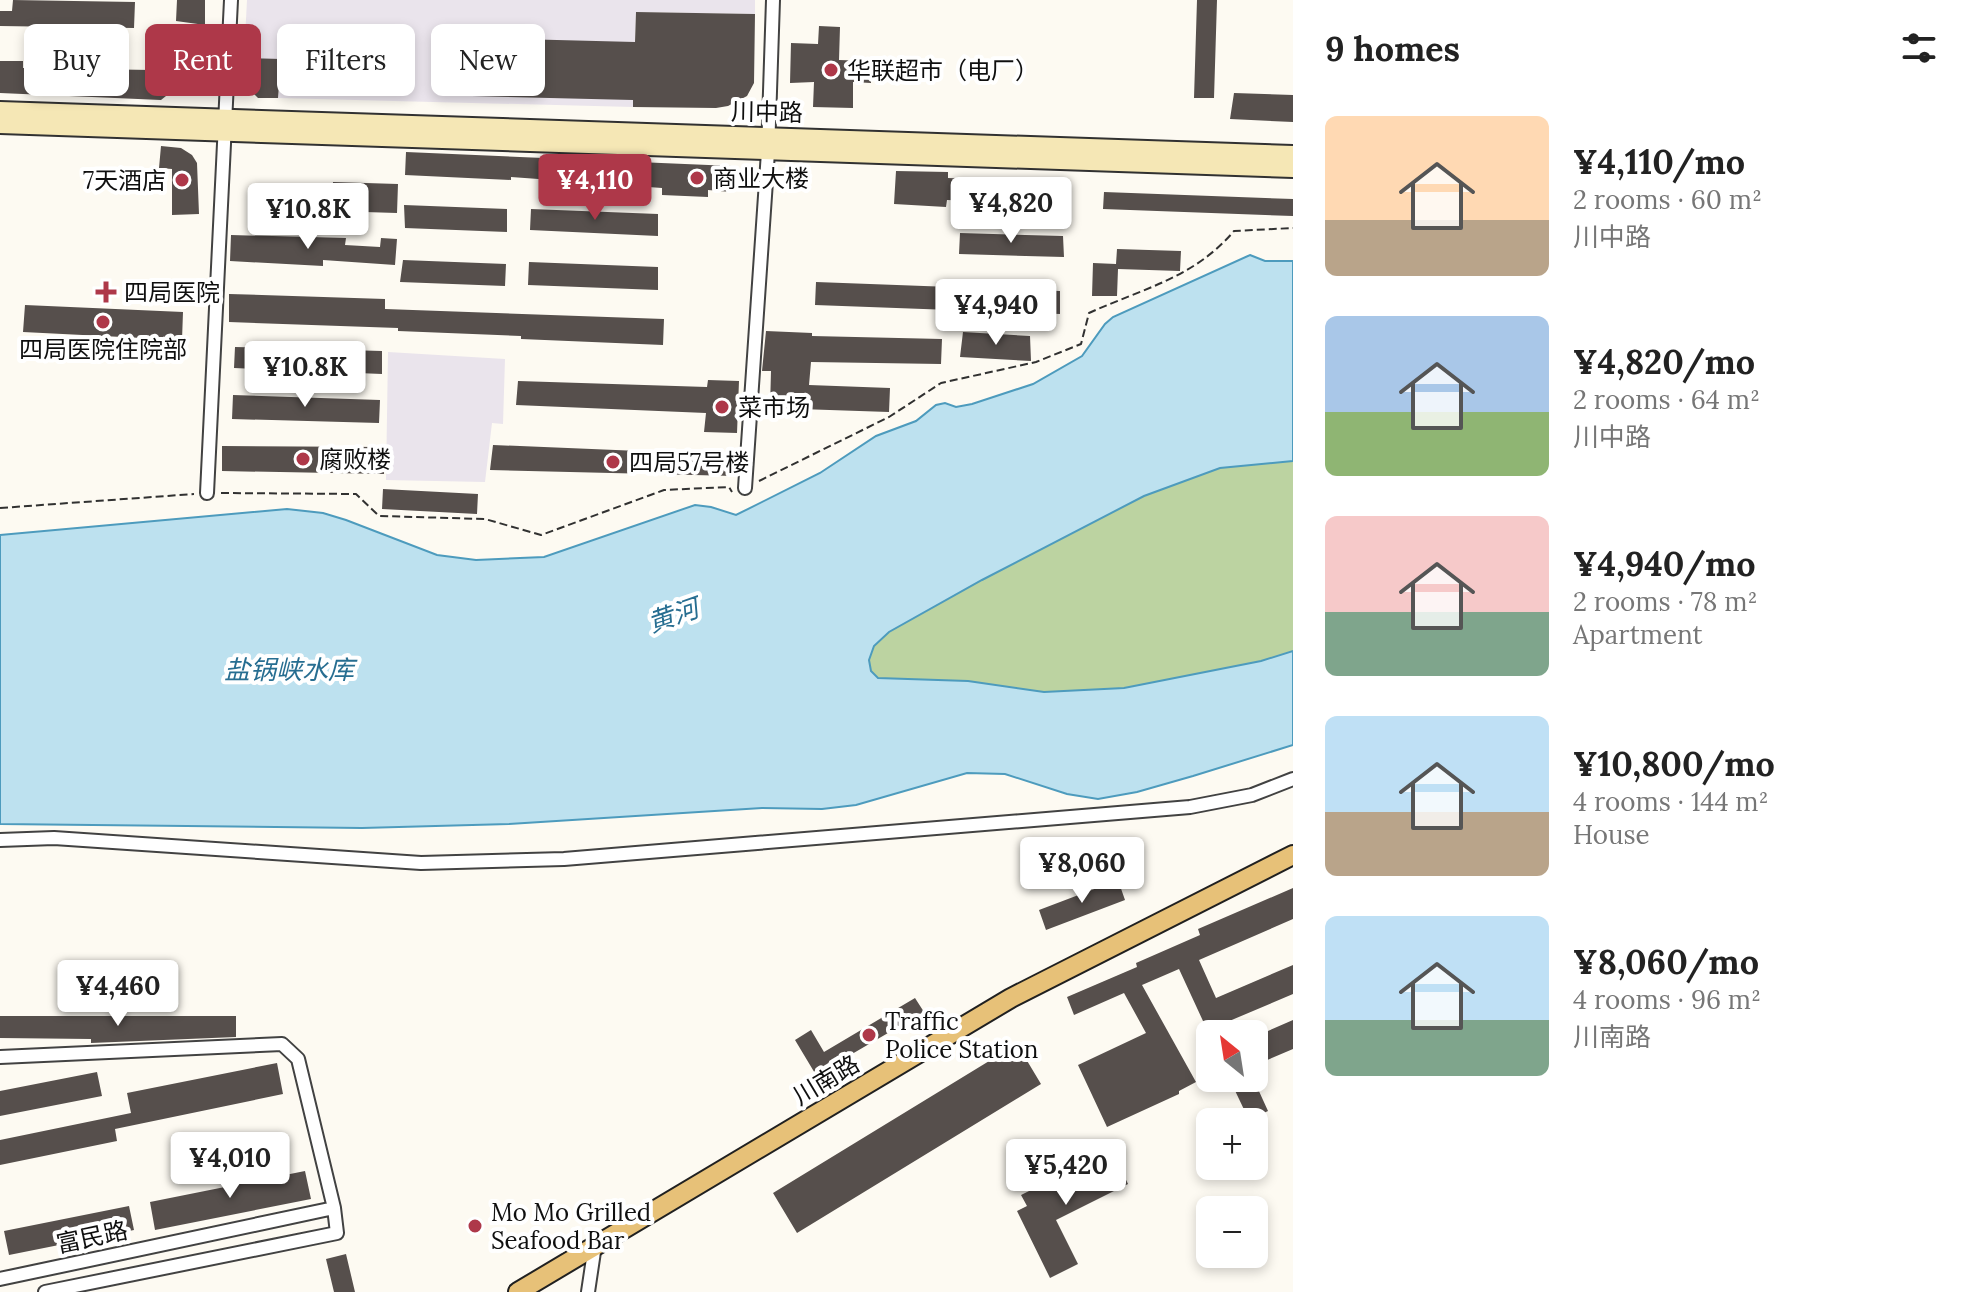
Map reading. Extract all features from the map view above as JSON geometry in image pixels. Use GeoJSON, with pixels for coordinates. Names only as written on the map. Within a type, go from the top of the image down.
{"type":"FeatureCollection","features":[{"type":"Feature","properties":{"kind":"main road","name":"川南路"},"geometry":{"type":"LineString","coordinates":[[518,1292],[1011,998],[1293,855]]}},
{"type":"Feature","properties":{"kind":"street"},"geometry":{"type":"LineString","coordinates":[[207,493],[231,0]]}},
{"type":"Feature","properties":{"kind":"street"},"geometry":{"type":"LineString","coordinates":[[745,488],[769,144],[773,0]]}},
{"type":"Feature","properties":{"kind":"street","name":"川中路"},"geometry":{"type":"LineString","coordinates":[[0,110],[226,126]]}},
{"type":"Feature","properties":{"kind":"street","name":"川中路"},"geometry":{"type":"LineString","coordinates":[[0,125],[226,126],[769,144],[1293,154]]}},
{"type":"Feature","properties":{"kind":"street","name":"川中路"},"geometry":{"type":"LineString","coordinates":[[769,144],[1293,169]]}},
{"type":"Feature","properties":{"kind":"street"},"geometry":{"type":"LineString","coordinates":[[0,840],[54,838],[141,842],[421,863],[564,859],[1190,807],[1252,795],[1293,779]]}},
{"type":"Feature","properties":{"kind":"street"},"geometry":{"type":"LineString","coordinates":[[0,1057],[282,1044],[298,1059],[334,1208]]}},
{"type":"Feature","properties":{"kind":"street","name":"富民路"},"geometry":{"type":"LineString","coordinates":[[0,1279],[334,1208],[337,1233],[45,1292]]}},
{"type":"Feature","properties":{"kind":"street"},"geometry":{"type":"LineString","coordinates":[[588,1292],[595,1245]]}},
{"type":"Feature","properties":{"kind":"path"},"geometry":{"type":"LineString","coordinates":[[0,508],[207,493],[356,494],[379,516],[485,519],[541,535],[664,490],[729,487],[733,494],[889,417],[941,383],[1036,362],[1081,344],[1089,313],[1188,272],[1217,251],[1234,231],[1293,228]]}},
{"type":"Feature","properties":{"kind":"shaded area"},"geometry":{"type":"Polygon","coordinates":[[[247,0],[755,0],[755,14],[636,12],[633,107],[278,98],[415,96],[415,24],[277,24],[277,60],[261,59],[261,24],[246,24],[247,0]]]}},
{"type":"Feature","properties":{"kind":"shaded area"},"geometry":{"type":"Polygon","coordinates":[[[388,352],[505,359],[503,424],[492,423],[485,482],[386,480],[388,352]]]}},
{"type":"Feature","properties":{"kind":"green space"},"geometry":{"type":"Polygon","coordinates":[[[1293,461],[1293,651],[1261,661],[1124,688],[1044,692],[968,681],[878,678],[871,671],[869,660],[873,646],[889,632],[1144,496],[1220,468],[1293,461]]]}},
{"type":"Feature","properties":{"kind":"water","name":"盐锅峡水库"},"geometry":{"type":"Polygon","coordinates":[[[1250,255],[1265,261],[1293,261],[1293,461],[1220,468],[1144,496],[889,632],[874,646],[869,660],[871,671],[878,678],[968,681],[1044,692],[1124,688],[1261,661],[1293,651],[1293,745],[1137,792],[1098,799],[1067,794],[1005,774],[967,773],[856,805],[822,809],[762,808],[509,824],[362,828],[0,824],[0,535],[287,509],[323,513],[437,555],[476,560],[544,557],[695,505],[736,515],[820,473],[876,436],[916,421],[936,405],[945,403],[956,407],[972,404],[1033,384],[1082,356],[1113,317],[1250,255]]]}},
{"type":"Feature","properties":{"kind":"building"},"geometry":{"type":"Polygon","coordinates":[[[13,0],[135,2],[134,28],[129,28],[129,24],[0,26],[0,11],[12,11],[13,0]]]}},
{"type":"Feature","properties":{"kind":"building"},"geometry":{"type":"Polygon","coordinates":[[[177,0],[205,0],[205,24],[176,21],[177,0]]]}},
{"type":"Feature","properties":{"kind":"building"},"geometry":{"type":"Polygon","coordinates":[[[1197,0],[1217,0],[1214,98],[1194,98],[1197,0]]]}},
{"type":"Feature","properties":{"kind":"building"},"geometry":{"type":"Polygon","coordinates":[[[636,12],[755,14],[754,83],[747,96],[728,106],[716,108],[633,107],[633,100],[472,96],[545,96],[545,40],[635,42],[636,12]]]}},
{"type":"Feature","properties":{"kind":"building","name":"华联超市（电厂）"},"geometry":{"type":"Polygon","coordinates":[[[819,26],[840,27],[839,60],[871,61],[871,83],[853,82],[853,108],[813,107],[814,82],[790,83],[791,43],[818,44],[819,26]]]}},
{"type":"Feature","properties":{"kind":"building"},"geometry":{"type":"Polygon","coordinates":[[[261,58],[277,59],[278,98],[256,96],[261,96],[261,58]]]}},
{"type":"Feature","properties":{"kind":"building"},"geometry":{"type":"Polygon","coordinates":[[[0,61],[23,61],[24,94],[0,93],[0,61]]]}},
{"type":"Feature","properties":{"kind":"building"},"geometry":{"type":"Polygon","coordinates":[[[129,70],[145,70],[145,96],[166,96],[161,100],[69,96],[129,96],[129,70]]]}},
{"type":"Feature","properties":{"kind":"building"},"geometry":{"type":"Polygon","coordinates":[[[1234,93],[1293,95],[1293,122],[1230,119],[1234,93]]]}},
{"type":"Feature","properties":{"kind":"building"},"geometry":{"type":"Polygon","coordinates":[[[161,146],[181,148],[192,155],[197,163],[199,214],[172,215],[172,169],[159,168],[161,146]]]}},
{"type":"Feature","properties":{"kind":"building"},"geometry":{"type":"Polygon","coordinates":[[[406,152],[732,166],[731,192],[708,190],[708,197],[662,195],[662,188],[511,177],[511,180],[405,175],[406,152]]]}},
{"type":"Feature","properties":{"kind":"building"},"geometry":{"type":"Polygon","coordinates":[[[896,171],[948,172],[948,178],[1065,183],[1065,204],[947,200],[946,207],[894,204],[896,171]]]}},
{"type":"Feature","properties":{"kind":"building"},"geometry":{"type":"Polygon","coordinates":[[[333,182],[398,184],[397,213],[332,211],[333,182]]]}},
{"type":"Feature","properties":{"kind":"building"},"geometry":{"type":"Polygon","coordinates":[[[1104,192],[1293,199],[1293,216],[1103,209],[1104,192]]]}},
{"type":"Feature","properties":{"kind":"building"},"geometry":{"type":"Polygon","coordinates":[[[404,205],[507,209],[507,232],[405,228],[404,205]]]}},
{"type":"Feature","properties":{"kind":"building"},"geometry":{"type":"Polygon","coordinates":[[[531,209],[658,214],[658,236],[530,230],[531,209]]]}},
{"type":"Feature","properties":{"kind":"building"},"geometry":{"type":"Polygon","coordinates":[[[960,233],[1063,236],[1064,257],[959,254],[960,233]]]}},
{"type":"Feature","properties":{"kind":"building"},"geometry":{"type":"Polygon","coordinates":[[[231,235],[346,238],[345,245],[380,247],[381,238],[397,239],[395,265],[323,260],[323,266],[230,261],[231,235]]]}},
{"type":"Feature","properties":{"kind":"building"},"geometry":{"type":"Polygon","coordinates":[[[1117,249],[1181,251],[1180,271],[1118,269],[1117,296],[1092,296],[1093,263],[1116,264],[1117,249]]]}},
{"type":"Feature","properties":{"kind":"building"},"geometry":{"type":"Polygon","coordinates":[[[403,260],[506,264],[505,286],[400,282],[403,260]]]}},
{"type":"Feature","properties":{"kind":"building"},"geometry":{"type":"Polygon","coordinates":[[[529,262],[658,267],[658,290],[528,285],[529,262]]]}},
{"type":"Feature","properties":{"kind":"building"},"geometry":{"type":"Polygon","coordinates":[[[816,282],[1060,291],[1060,314],[815,305],[816,282]]]}},
{"type":"Feature","properties":{"kind":"building"},"geometry":{"type":"Polygon","coordinates":[[[229,294],[385,299],[385,309],[664,319],[663,345],[521,339],[521,336],[398,331],[398,328],[229,322],[229,294]]]}},
{"type":"Feature","properties":{"kind":"building","name":"四局医院住院部"},"geometry":{"type":"Polygon","coordinates":[[[25,305],[183,312],[182,340],[23,332],[25,305]]]}},
{"type":"Feature","properties":{"kind":"building"},"geometry":{"type":"Polygon","coordinates":[[[766,331],[812,333],[812,336],[942,339],[941,364],[811,362],[809,385],[890,388],[889,412],[770,408],[771,371],[762,371],[766,331]]]}},
{"type":"Feature","properties":{"kind":"building"},"geometry":{"type":"Polygon","coordinates":[[[963,332],[1030,336],[1031,361],[960,357],[963,332]]]}},
{"type":"Feature","properties":{"kind":"building"},"geometry":{"type":"Polygon","coordinates":[[[235,347],[382,351],[382,374],[234,368],[235,347]]]}},
{"type":"Feature","properties":{"kind":"building"},"geometry":{"type":"Polygon","coordinates":[[[708,380],[739,381],[737,433],[704,432],[706,413],[516,405],[518,381],[707,387],[708,380]]]}},
{"type":"Feature","properties":{"kind":"building"},"geometry":{"type":"Polygon","coordinates":[[[233,395],[380,400],[379,423],[232,419],[233,395]]]}},
{"type":"Feature","properties":{"kind":"building","name":"四局57号楼"},"geometry":{"type":"Polygon","coordinates":[[[493,445],[735,455],[735,476],[490,470],[493,445]]]}},
{"type":"Feature","properties":{"kind":"building","name":"腐败楼"},"geometry":{"type":"Polygon","coordinates":[[[222,446],[385,447],[384,474],[222,471],[222,446]]]}},
{"type":"Feature","properties":{"kind":"building"},"geometry":{"type":"Polygon","coordinates":[[[383,489],[478,494],[477,514],[382,509],[383,489]]]}},
{"type":"Feature","properties":{"kind":"building"},"geometry":{"type":"Polygon","coordinates":[[[1118,880],[1125,900],[1046,930],[1039,910],[1118,880]]]}},
{"type":"Feature","properties":{"kind":"building"},"geometry":{"type":"Polygon","coordinates":[[[1293,888],[1293,919],[1199,960],[1216,998],[1293,965],[1293,994],[1232,1020],[1203,1020],[1179,969],[1142,985],[1196,1082],[1179,1091],[1179,1094],[1107,1127],[1078,1065],[1146,1033],[1124,993],[1074,1015],[1067,997],[1200,935],[1198,929],[1293,888]]]}},
{"type":"Feature","properties":{"kind":"building","name":"Traffic Police Station"},"geometry":{"type":"Polygon","coordinates":[[[915,998],[924,1012],[816,1075],[795,1040],[811,1030],[824,1052],[915,998]]]}},
{"type":"Feature","properties":{"kind":"building"},"geometry":{"type":"Polygon","coordinates":[[[0,1016],[236,1016],[236,1037],[91,1043],[91,1039],[0,1038],[0,1016]]]}},
{"type":"Feature","properties":{"kind":"building"},"geometry":{"type":"Polygon","coordinates":[[[1293,1020],[1293,1049],[1268,1060],[1268,1031],[1293,1020]]]}},
{"type":"Feature","properties":{"kind":"building"},"geometry":{"type":"Polygon","coordinates":[[[1017,1044],[1041,1084],[797,1233],[773,1193],[1017,1044]]]}},
{"type":"Feature","properties":{"kind":"building"},"geometry":{"type":"Polygon","coordinates":[[[277,1063],[283,1094],[115,1129],[117,1141],[0,1165],[0,1140],[131,1113],[127,1093],[277,1063]]]}},
{"type":"Feature","properties":{"kind":"building"},"geometry":{"type":"Polygon","coordinates":[[[97,1072],[102,1096],[0,1116],[0,1091],[97,1072]]]}},
{"type":"Feature","properties":{"kind":"building"},"geometry":{"type":"Polygon","coordinates":[[[1236,1092],[1259,1092],[1267,1108],[1243,1108],[1236,1092]]]}},
{"type":"Feature","properties":{"kind":"building"},"geometry":{"type":"Polygon","coordinates":[[[1112,1150],[1128,1184],[1056,1220],[1078,1264],[1050,1278],[1017,1211],[1027,1206],[1021,1195],[1112,1150]]]}},
{"type":"Feature","properties":{"kind":"building"},"geometry":{"type":"Polygon","coordinates":[[[305,1171],[311,1199],[155,1230],[150,1202],[305,1171]]]}},
{"type":"Feature","properties":{"kind":"building"},"geometry":{"type":"Polygon","coordinates":[[[129,1206],[134,1230],[9,1255],[4,1231],[129,1206]]]}},
{"type":"Feature","properties":{"kind":"building"},"geometry":{"type":"Polygon","coordinates":[[[346,1254],[355,1292],[334,1292],[326,1259],[346,1254]]]}},
{"type":"Feature","properties":{"kind":"place","name":"华联超市（电厂）"},"geometry":{"type":"Point","coordinates":[831,70]}},
{"type":"Feature","properties":{"kind":"place","name":"商业大楼"},"geometry":{"type":"Point","coordinates":[697,178]}},
{"type":"Feature","properties":{"kind":"place","name":"7天酒店"},"geometry":{"type":"Point","coordinates":[182,180]}},
{"type":"Feature","properties":{"kind":"place","name":"四局医院"},"geometry":{"type":"Point","coordinates":[106,292]}},
{"type":"Feature","properties":{"kind":"place","name":"四局医院住院部"},"geometry":{"type":"Point","coordinates":[103,322]}},
{"type":"Feature","properties":{"kind":"place","name":"菜市场"},"geometry":{"type":"Point","coordinates":[722,407]}},
{"type":"Feature","properties":{"kind":"place","name":"腐败楼"},"geometry":{"type":"Point","coordinates":[303,459]}},
{"type":"Feature","properties":{"kind":"place","name":"四局57号楼"},"geometry":{"type":"Point","coordinates":[613,462]}},
{"type":"Feature","properties":{"kind":"place","name":"Traffic Police Station"},"geometry":{"type":"Point","coordinates":[869,1035]}},
{"type":"Feature","properties":{"kind":"place","name":"Mo Mo Grilled Seafood Bar"},"geometry":{"type":"Point","coordinates":[475,1226]}},
{"type":"Feature","properties":{"kind":"water label","name":"黄河"},"geometry":{"type":"Point","coordinates":[673,615]}}]}
